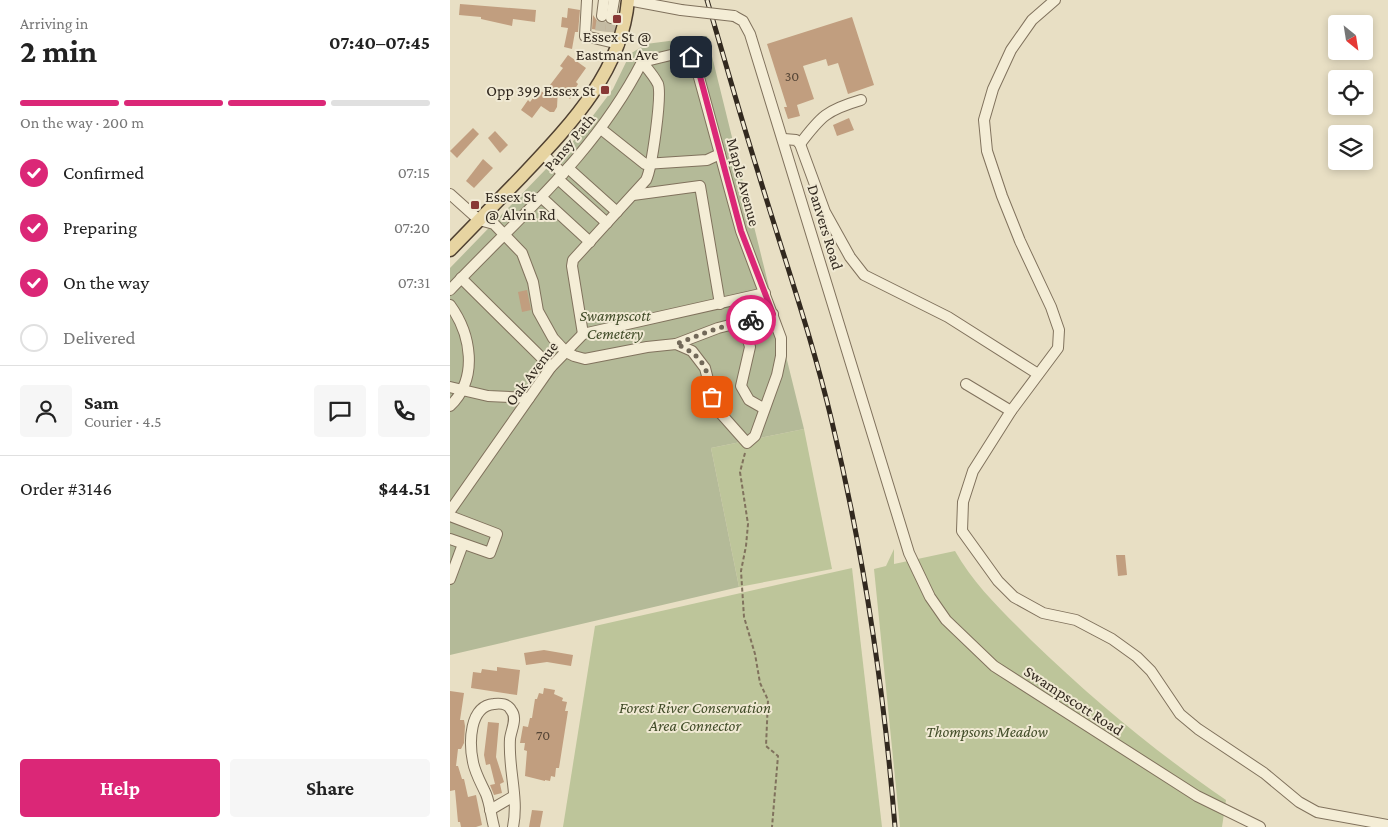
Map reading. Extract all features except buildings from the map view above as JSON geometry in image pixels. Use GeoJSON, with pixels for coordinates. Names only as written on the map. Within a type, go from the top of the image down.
{"type":"FeatureCollection","features":[{"type":"Feature","properties":{"kind":"main road"},"geometry":{"type":"LineString","coordinates":[[450,250],[543,154],[585,104],[606,71],[607,38],[628,0]]}},
{"type":"Feature","properties":{"kind":"street"},"geometry":{"type":"LineString","coordinates":[[587,0],[585,36],[607,38]]}},
{"type":"Feature","properties":{"kind":"street"},"geometry":{"type":"LineString","coordinates":[[604,0],[607,17],[614,0]]}},
{"type":"Feature","properties":{"kind":"street","name":"Danvers Road"},"geometry":{"type":"LineString","coordinates":[[628,0],[681,10],[734,16],[743,21],[750,34],[784,139],[910,556]]}},
{"type":"Feature","properties":{"kind":"street"},"geometry":{"type":"LineString","coordinates":[[1055,0],[1032,20],[1011,50],[993,89],[984,120],[987,151],[1020,241],[1051,307],[1059,330],[1058,348],[1011,411],[972,471],[963,502],[962,531],[998,581],[1014,597],[1043,613],[1076,620],[1112,639],[1137,657],[1151,671],[1180,714],[1198,729],[1264,773],[1299,802],[1317,812],[1388,825]]}},
{"type":"Feature","properties":{"kind":"street","name":"Maple Avenue"},"geometry":{"type":"LineString","coordinates":[[642,62],[679,53],[691,57],[697,65],[741,231],[781,338],[781,356],[777,375],[755,436],[747,443]]}},
{"type":"Feature","properties":{"kind":"street"},"geometry":{"type":"LineString","coordinates":[[642,62],[657,83],[659,90],[660,102],[655,124],[652,165],[646,180],[576,255],[572,266],[583,334],[765,293]]}},
{"type":"Feature","properties":{"kind":"street","name":"Pansy Path"},"geometry":{"type":"LineString","coordinates":[[450,290],[506,235],[563,174],[601,129],[642,62]]}},
{"type":"Feature","properties":{"kind":"street"},"geometry":{"type":"LineString","coordinates":[[800,144],[828,111],[861,100]]}},
{"type":"Feature","properties":{"kind":"street"},"geometry":{"type":"LineString","coordinates":[[601,129],[639,161],[652,165],[707,160],[720,154]]}},
{"type":"Feature","properties":{"kind":"street"},"geometry":{"type":"LineString","coordinates":[[784,139],[790,139],[800,144],[825,212],[842,245],[864,275],[948,317],[1038,374]]}},
{"type":"Feature","properties":{"kind":"street"},"geometry":{"type":"LineString","coordinates":[[543,154],[607,223]]}},
{"type":"Feature","properties":{"kind":"street"},"geometry":{"type":"LineString","coordinates":[[563,174],[617,212]]}},
{"type":"Feature","properties":{"kind":"street"},"geometry":{"type":"LineString","coordinates":[[633,195],[700,186],[720,304]]}},
{"type":"Feature","properties":{"kind":"street"},"geometry":{"type":"LineString","coordinates":[[450,194],[479,220],[494,224],[522,253],[530,266],[538,311],[553,338],[566,352],[574,356],[592,358],[646,347],[676,344],[718,328],[773,314]]}},
{"type":"Feature","properties":{"kind":"street"},"geometry":{"type":"LineString","coordinates":[[541,197],[590,242]]}},
{"type":"Feature","properties":{"kind":"street"},"geometry":{"type":"LineString","coordinates":[[462,278],[551,367]]}},
{"type":"Feature","properties":{"kind":"street"},"geometry":{"type":"LineString","coordinates":[[450,305],[460,320],[469,354],[468,370],[462,390],[450,406]]}},
{"type":"Feature","properties":{"kind":"street"},"geometry":{"type":"LineString","coordinates":[[743,322],[750,347],[741,386],[749,400],[764,408]]}},
{"type":"Feature","properties":{"kind":"street","name":"Oak Avenue"},"geometry":{"type":"LineString","coordinates":[[450,511],[551,367],[583,334]]}},
{"type":"Feature","properties":{"kind":"street"},"geometry":{"type":"LineString","coordinates":[[676,344],[692,351],[699,358],[709,379],[715,407],[747,443]]}},
{"type":"Feature","properties":{"kind":"street"},"geometry":{"type":"LineString","coordinates":[[966,384],[1011,411]]}},
{"type":"Feature","properties":{"kind":"street"},"geometry":{"type":"LineString","coordinates":[[450,387],[488,396],[529,398]]}},
{"type":"Feature","properties":{"kind":"street"},"geometry":{"type":"LineString","coordinates":[[450,516],[497,534],[490,552],[450,539]]}},
{"type":"Feature","properties":{"kind":"street"},"geometry":{"type":"LineString","coordinates":[[450,579],[463,544]]}},
{"type":"Feature","properties":{"kind":"street","name":"Swampscott Road"},"geometry":{"type":"LineString","coordinates":[[910,556],[930,596],[946,620],[994,666],[1197,796],[1260,827]]}},
{"type":"Feature","properties":{"kind":"street"},"geometry":{"type":"LineString","coordinates":[[494,827],[472,752],[475,719],[480,710],[487,705],[506,705],[512,710],[514,718],[510,740],[515,807],[513,827]]}},
{"type":"Feature","properties":{"kind":"street"},"geometry":{"type":"LineString","coordinates":[[490,810],[514,796]]}},
{"type":"Feature","properties":{"kind":"path"},"geometry":{"type":"LineString","coordinates":[[747,443],[740,472],[748,524],[741,571],[744,617],[755,654],[760,683],[768,700],[766,746],[778,756],[772,827]]}},
{"type":"Feature","properties":{"kind":"green space","name":"Swampscott Cemetery"},"geometry":{"type":"Polygon","coordinates":[[[707,36],[804,429],[711,448],[739,587],[450,655],[450,268],[577,137],[613,89],[630,54],[646,44],[707,36]]]}},
{"type":"Feature","properties":{"kind":"green space"},"geometry":{"type":"Polygon","coordinates":[[[804,429],[832,569],[739,587],[711,448],[804,429]]]}},
{"type":"Feature","properties":{"kind":"green space","name":"Thompsons Meadow"},"geometry":{"type":"Polygon","coordinates":[[[894,549],[894,564],[955,551],[971,576],[990,598],[1055,663],[1150,744],[1226,800],[1222,827],[900,827],[874,569],[886,566],[894,549]]]}},
{"type":"Feature","properties":{"kind":"green space","name":"Forest River Conservation Area Connector"},"geometry":{"type":"Polygon","coordinates":[[[852,568],[882,827],[563,827],[595,626],[852,568]]]}},
{"type":"Feature","properties":{"kind":"tunnel"},"geometry":{"type":"LineString","coordinates":[[600,31],[602,16]]}},
{"type":"Feature","properties":{"kind":"tunnel"},"geometry":{"type":"LineString","coordinates":[[610,32],[611,18]]}},
{"type":"Feature","properties":{"kind":"railway"},"geometry":{"type":"LineString","coordinates":[[707,0],[816,359],[832,422],[854,522],[879,674],[895,827]]}},
{"type":"Feature","properties":{"kind":"way so far"},"geometry":{"type":"LineString","coordinates":[[712,397],[709,379],[699,358],[692,351],[676,344],[718,328],[751,320]]}},
{"type":"Feature","properties":{"kind":"place","name":"Essex St @ Eastman Ave"},"geometry":{"type":"Point","coordinates":[617,19]}},
{"type":"Feature","properties":{"kind":"place","name":"Opp 399 Essex St"},"geometry":{"type":"Point","coordinates":[605,90]}},
{"type":"Feature","properties":{"kind":"place","name":"Essex St @ Alvin Rd"},"geometry":{"type":"Point","coordinates":[475,205]}},
{"type":"Feature","properties":{"kind":"route"},"geometry":{"type":"LineString","coordinates":[[691,57],[697,65],[741,231],[773,314],[751,320]]}}]}
